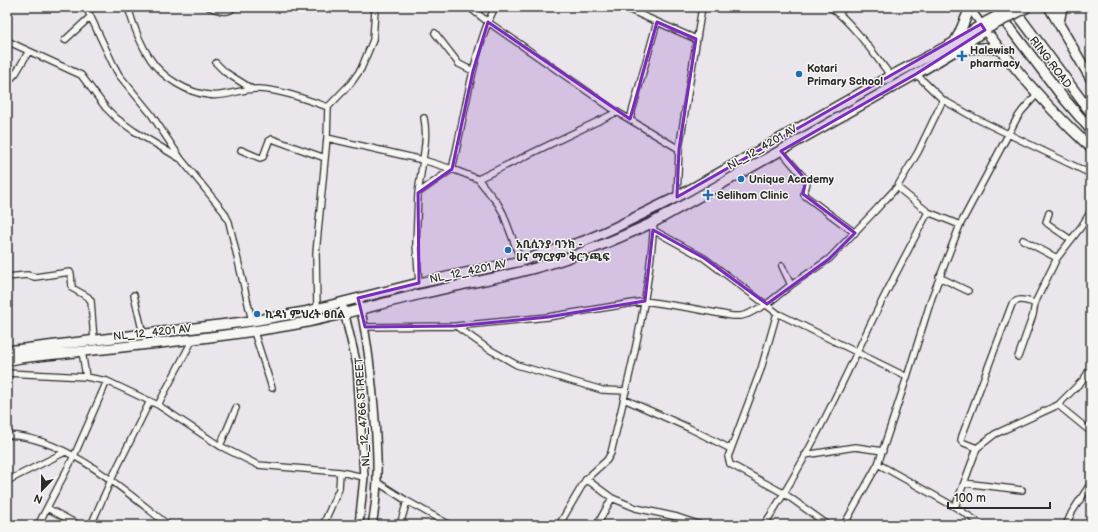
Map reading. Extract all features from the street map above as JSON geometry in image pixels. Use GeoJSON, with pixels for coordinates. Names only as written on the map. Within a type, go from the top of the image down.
{"type":"FeatureCollection","features":[{"type":"Feature","properties":{"kind":"main road"},"geometry":{"type":"LineString","coordinates":[[955,46],[970,7]]}},
{"type":"Feature","properties":{"kind":"main road","name":"RING ROAD"},"geometry":{"type":"LineString","coordinates":[[994,7],[1061,95],[1091,130]]}},
{"type":"Feature","properties":{"kind":"main road","name":"RING ROAD"},"geometry":{"type":"LineString","coordinates":[[1013,7],[1091,113]]}},
{"type":"Feature","properties":{"kind":"main road"},"geometry":{"type":"LineString","coordinates":[[955,46],[1013,7]]}},
{"type":"Feature","properties":{"kind":"main road"},"geometry":{"type":"LineString","coordinates":[[985,26],[1028,7]]}},
{"type":"Feature","properties":{"kind":"main road"},"geometry":{"type":"LineString","coordinates":[[1049,7],[1091,79]]}},
{"type":"Feature","properties":{"kind":"main road"},"geometry":{"type":"LineString","coordinates":[[1059,23],[1062,7]]}},
{"type":"Feature","properties":{"kind":"main road"},"geometry":{"type":"LineString","coordinates":[[985,26],[999,49],[1037,94],[1091,148]]}},
{"type":"Feature","properties":{"kind":"main road"},"geometry":{"type":"LineString","coordinates":[[955,46],[999,49]]}},
{"type":"Feature","properties":{"kind":"main road","name":"NL_12_4201 AV"},"geometry":{"type":"LineString","coordinates":[[7,361],[254,332],[326,318],[536,268],[576,255],[654,226],[864,102],[916,74],[955,46]]}},
{"type":"Feature","properties":{"kind":"main road","name":"NL_12_4201 AV"},"geometry":{"type":"LineString","coordinates":[[7,351],[252,321],[317,309],[419,283],[521,261],[584,241],[677,197],[891,76],[955,46]]}},
{"type":"Feature","properties":{"kind":"street"},"geometry":{"type":"LineString","coordinates":[[86,7],[119,75],[151,114],[181,159],[224,212],[229,222],[252,321]]}},
{"type":"Feature","properties":{"kind":"street"},"geometry":{"type":"LineString","coordinates":[[128,7],[142,45],[152,61],[168,77],[186,88],[210,96],[218,96],[252,89],[285,93],[328,106]]}},
{"type":"Feature","properties":{"kind":"street"},"geometry":{"type":"LineString","coordinates":[[209,7],[225,12],[234,7]]}},
{"type":"Feature","properties":{"kind":"street"},"geometry":{"type":"LineString","coordinates":[[469,7],[488,22],[617,112],[679,149]]}},
{"type":"Feature","properties":{"kind":"street"},"geometry":{"type":"LineString","coordinates":[[418,194],[452,169],[462,131],[473,71],[481,40],[495,7]]}},
{"type":"Feature","properties":{"kind":"street"},"geometry":{"type":"LineString","coordinates":[[623,7],[696,39]]}},
{"type":"Feature","properties":{"kind":"street"},"geometry":{"type":"LineString","coordinates":[[677,197],[679,149],[702,7]]}},
{"type":"Feature","properties":{"kind":"street"},"geometry":{"type":"LineString","coordinates":[[831,7],[839,13],[867,44],[891,76]]}},
{"type":"Feature","properties":{"kind":"street"},"geometry":{"type":"LineString","coordinates":[[839,13],[845,7]]}},
{"type":"Feature","properties":{"kind":"street"},"geometry":{"type":"LineString","coordinates":[[970,7],[985,26]]}},
{"type":"Feature","properties":{"kind":"street"},"geometry":{"type":"LineString","coordinates":[[317,309],[316,253],[327,138],[328,106],[361,69],[372,40],[374,8]]}},
{"type":"Feature","properties":{"kind":"street"},"geometry":{"type":"LineString","coordinates":[[65,40],[90,17]]}},
{"type":"Feature","properties":{"kind":"street"},"geometry":{"type":"LineString","coordinates":[[630,119],[657,22]]}},
{"type":"Feature","properties":{"kind":"street"},"geometry":{"type":"LineString","coordinates":[[435,33],[459,64],[473,71]]}},
{"type":"Feature","properties":{"kind":"street"},"geometry":{"type":"LineString","coordinates":[[7,41],[81,75],[106,108],[116,118],[134,131],[181,159]]}},
{"type":"Feature","properties":{"kind":"street"},"geometry":{"type":"LineString","coordinates":[[7,83],[16,73],[29,51]]}},
{"type":"Feature","properties":{"kind":"street"},"geometry":{"type":"LineString","coordinates":[[216,63],[225,72],[252,89]]}},
{"type":"Feature","properties":{"kind":"street"},"geometry":{"type":"LineString","coordinates":[[916,74],[943,100],[1008,135],[1091,174]]}},
{"type":"Feature","properties":{"kind":"street"},"geometry":{"type":"LineString","coordinates":[[844,525],[878,464],[932,297],[960,225],[1022,111],[1037,94]]}},
{"type":"Feature","properties":{"kind":"street"},"geometry":{"type":"LineString","coordinates":[[365,327],[456,326],[548,317],[645,301],[741,316],[748,314],[768,304],[829,260],[897,187],[918,152],[943,100]]}},
{"type":"Feature","properties":{"kind":"street"},"geometry":{"type":"LineString","coordinates":[[478,179],[617,112]]}},
{"type":"Feature","properties":{"kind":"street"},"geometry":{"type":"LineString","coordinates":[[419,283],[416,244],[418,194],[426,139],[424,118]]}},
{"type":"Feature","properties":{"kind":"street"},"geometry":{"type":"LineString","coordinates":[[327,138],[422,160],[478,179],[502,213],[521,261]]}},
{"type":"Feature","properties":{"kind":"street"},"geometry":{"type":"LineString","coordinates":[[242,150],[260,158],[263,157],[269,141],[272,139],[325,158]]}},
{"type":"Feature","properties":{"kind":"street"},"geometry":{"type":"LineString","coordinates":[[781,151],[806,180],[807,185],[804,190],[804,195],[855,233]]}},
{"type":"Feature","properties":{"kind":"street"},"geometry":{"type":"LineString","coordinates":[[897,187],[928,212],[960,225]]}},
{"type":"Feature","properties":{"kind":"street"},"geometry":{"type":"LineString","coordinates":[[1018,357],[1031,321],[1035,303],[1057,258],[1091,211]]}},
{"type":"Feature","properties":{"kind":"street"},"geometry":{"type":"LineString","coordinates":[[764,525],[785,494],[806,455],[928,212]]}},
{"type":"Feature","properties":{"kind":"street"},"geometry":{"type":"LineString","coordinates":[[1049,213],[1046,222],[1071,240]]}},
{"type":"Feature","properties":{"kind":"street"},"geometry":{"type":"LineString","coordinates":[[560,524],[586,479],[607,460],[611,453],[645,301],[654,226],[704,258],[768,304],[778,313],[907,377]]}},
{"type":"Feature","properties":{"kind":"street"},"geometry":{"type":"LineString","coordinates":[[1023,240],[1057,258]]}},
{"type":"Feature","properties":{"kind":"street"},"geometry":{"type":"LineString","coordinates":[[782,266],[791,286]]}},
{"type":"Feature","properties":{"kind":"street"},"geometry":{"type":"LineString","coordinates":[[7,277],[27,275],[35,277],[70,272],[72,288],[88,297],[91,301],[94,340]]}},
{"type":"Feature","properties":{"kind":"street"},"geometry":{"type":"LineString","coordinates":[[939,277],[968,291]]}},
{"type":"Feature","properties":{"kind":"street"},"geometry":{"type":"LineString","coordinates":[[134,295],[143,334]]}},
{"type":"Feature","properties":{"kind":"street","name":"NL_12_4766 STREET"},"geometry":{"type":"LineString","coordinates":[[358,298],[365,327],[377,450],[377,482],[372,525]]}},
{"type":"Feature","properties":{"kind":"street"},"geometry":{"type":"LineString","coordinates":[[977,448],[964,443],[961,440],[1012,304],[1015,300],[1020,299],[1035,303]]}},
{"type":"Feature","properties":{"kind":"street","name":"NL_12_4766 STREET"},"geometry":{"type":"LineString","coordinates":[[342,303],[357,365],[364,478],[358,525]]}},
{"type":"Feature","properties":{"kind":"street"},"geometry":{"type":"LineString","coordinates":[[778,313],[761,369],[728,456],[730,464],[785,494],[828,525]]}},
{"type":"Feature","properties":{"kind":"street"},"geometry":{"type":"LineString","coordinates":[[456,326],[502,358],[526,369],[602,390],[626,391]]}},
{"type":"Feature","properties":{"kind":"street"},"geometry":{"type":"LineString","coordinates":[[254,332],[272,388]]}},
{"type":"Feature","properties":{"kind":"street"},"geometry":{"type":"LineString","coordinates":[[158,405],[193,339]]}},
{"type":"Feature","properties":{"kind":"street"},"geometry":{"type":"LineString","coordinates":[[82,351],[86,377]]}},
{"type":"Feature","properties":{"kind":"street"},"geometry":{"type":"LineString","coordinates":[[955,507],[977,448],[995,434],[1058,405],[1084,379],[1091,367]]}},
{"type":"Feature","properties":{"kind":"street"},"geometry":{"type":"LineString","coordinates":[[7,374],[86,377],[107,381],[158,405],[220,446],[258,465],[340,472],[364,478]]}},
{"type":"Feature","properties":{"kind":"street"},"geometry":{"type":"LineString","coordinates":[[38,525],[74,456],[107,381]]}},
{"type":"Feature","properties":{"kind":"street"},"geometry":{"type":"LineString","coordinates":[[624,399],[690,428],[730,449]]}},
{"type":"Feature","properties":{"kind":"street"},"geometry":{"type":"LineString","coordinates":[[91,525],[111,480],[150,401]]}},
{"type":"Feature","properties":{"kind":"street"},"geometry":{"type":"LineString","coordinates":[[1058,405],[1091,432]]}},
{"type":"Feature","properties":{"kind":"street"},"geometry":{"type":"LineString","coordinates":[[220,446],[236,408]]}},
{"type":"Feature","properties":{"kind":"street"},"geometry":{"type":"LineString","coordinates":[[7,435],[26,437],[47,443],[74,456],[111,480],[168,525]]}},
{"type":"Feature","properties":{"kind":"street"},"geometry":{"type":"LineString","coordinates":[[806,455],[855,447],[883,451]]}},
{"type":"Feature","properties":{"kind":"street"},"geometry":{"type":"LineString","coordinates":[[7,481],[65,452]]}},
{"type":"Feature","properties":{"kind":"street"},"geometry":{"type":"LineString","coordinates":[[878,464],[955,507],[983,525]]}},
{"type":"Feature","properties":{"kind":"street"},"geometry":{"type":"LineString","coordinates":[[323,525],[339,489],[340,472]]}},
{"type":"Feature","properties":{"kind":"street"},"geometry":{"type":"LineString","coordinates":[[586,479],[612,498],[636,508],[677,517],[701,525]]}},
{"type":"Feature","properties":{"kind":"street"},"geometry":{"type":"LineString","coordinates":[[377,482],[450,525]]}},
{"type":"Feature","properties":{"kind":"street"},"geometry":{"type":"LineString","coordinates":[[964,483],[1022,490]]}},
{"type":"Feature","properties":{"kind":"street"},"geometry":{"type":"LineString","coordinates":[[1066,525],[1072,512],[1091,483]]}},
{"type":"Feature","properties":{"kind":"street"},"geometry":{"type":"LineString","coordinates":[[597,525],[612,498]]}},
{"type":"Feature","properties":{"kind":"street"},"geometry":{"type":"LineString","coordinates":[[400,525],[407,501]]}},
{"type":"Feature","properties":{"kind":"street"},"geometry":{"type":"LineString","coordinates":[[48,508],[79,525]]}},
{"type":"Feature","properties":{"kind":"highlighted area"},"geometry":{"type":"Polygon","coordinates":[[[488,22],[630,119],[657,22],[696,39],[679,149],[677,197],[981,24],[985,30],[916,74],[781,151],[806,180],[803,194],[855,233],[829,259],[767,304],[704,258],[653,230],[645,301],[548,317],[456,326],[365,327],[358,298],[419,283],[418,193],[452,169],[473,71],[488,22]]]}},
{"type":"Feature","properties":{"kind":"place","name":"Halewish pharmacy"},"geometry":{"type":"Point","coordinates":[962,56]}},
{"type":"Feature","properties":{"kind":"place","name":"Kotari Primary School"},"geometry":{"type":"Point","coordinates":[799,74]}},
{"type":"Feature","properties":{"kind":"place","name":"Unique Academy"},"geometry":{"type":"Point","coordinates":[741,179]}},
{"type":"Feature","properties":{"kind":"place","name":"Selihom Clinic"},"geometry":{"type":"Point","coordinates":[708,195]}},
{"type":"Feature","properties":{"kind":"place","name":"አቢሲንያ ባንክ - ሀና ማርያም ቅርንጫፍ"},"geometry":{"type":"Point","coordinates":[508,250]}},
{"type":"Feature","properties":{"kind":"place","name":"ኪዳነ ምህረት ፀበል"},"geometry":{"type":"Point","coordinates":[257,314]}}]}
